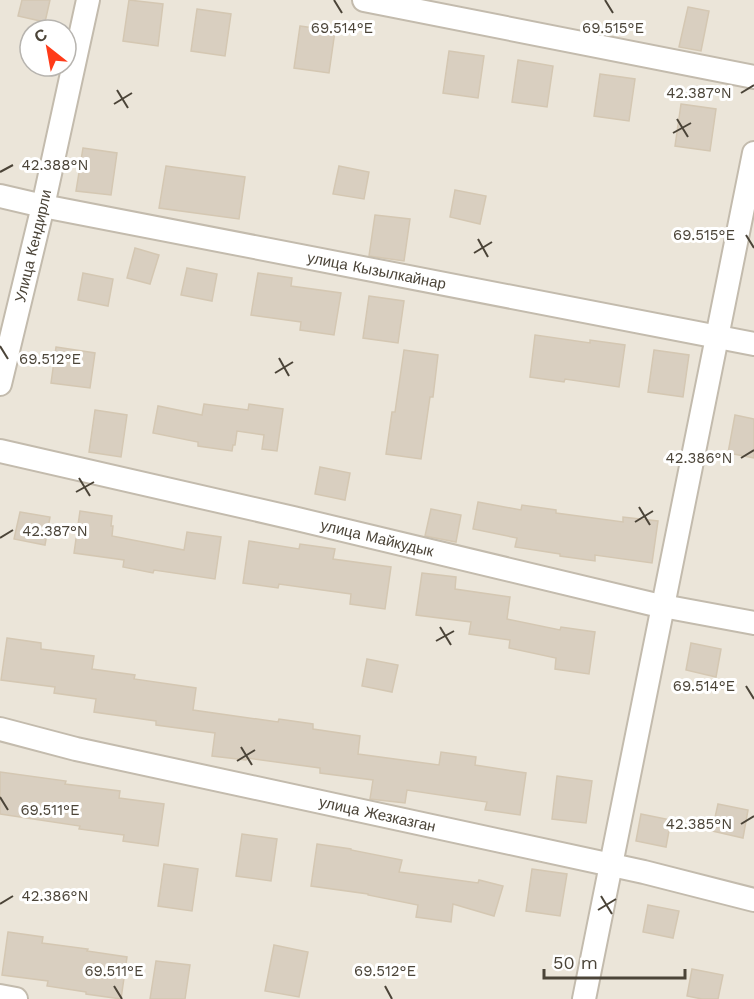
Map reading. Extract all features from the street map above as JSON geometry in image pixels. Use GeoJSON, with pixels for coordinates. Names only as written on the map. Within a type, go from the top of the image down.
{"type":"FeatureCollection","features":[{"type":"Feature","properties":{"kind":"street","name":"Улица Кендирли"},"geometry":{"type":"LineString","coordinates":[[0,384],[43,206],[88,0]]}},
{"type":"Feature","properties":{"kind":"street"},"geometry":{"type":"LineString","coordinates":[[364,0],[754,77]]}},
{"type":"Feature","properties":{"kind":"street"},"geometry":{"type":"LineString","coordinates":[[584,999],[754,153]]}},
{"type":"Feature","properties":{"kind":"street","name":"улица Кызылкайнар"},"geometry":{"type":"LineString","coordinates":[[0,196],[754,344]]}},
{"type":"Feature","properties":{"kind":"street","name":"улица Майкудык"},"geometry":{"type":"LineString","coordinates":[[0,451],[663,606],[754,624]]}},
{"type":"Feature","properties":{"kind":"street","name":"улица Жезказган"},"geometry":{"type":"LineString","coordinates":[[0,729],[76,749],[644,872],[754,900]]}},
{"type":"Feature","properties":{"kind":"street"},"geometry":{"type":"LineString","coordinates":[[0,996],[16,999]]}},
{"type":"Feature","properties":{"kind":"shaded area"},"geometry":{"type":"Polygon","coordinates":[[[0,0],[754,0],[754,999],[0,999],[0,0]]]}},
{"type":"Feature","properties":{"kind":"building"},"geometry":{"type":"Polygon","coordinates":[[[22,0],[50,0],[46,18],[18,16],[22,0]]]}},
{"type":"Feature","properties":{"kind":"building"},"geometry":{"type":"Polygon","coordinates":[[[129,0],[163,4],[158,46],[123,41],[129,0]]]}},
{"type":"Feature","properties":{"kind":"building"},"geometry":{"type":"Polygon","coordinates":[[[688,7],[709,11],[701,51],[679,47],[688,7]]]}},
{"type":"Feature","properties":{"kind":"building"},"geometry":{"type":"Polygon","coordinates":[[[197,9],[231,14],[225,56],[191,51],[197,9]]]}},
{"type":"Feature","properties":{"kind":"building"},"geometry":{"type":"Polygon","coordinates":[[[300,26],[335,31],[329,73],[294,68],[300,26]]]}},
{"type":"Feature","properties":{"kind":"building"},"geometry":{"type":"Polygon","coordinates":[[[449,51],[484,56],[478,98],[443,93],[449,51]]]}},
{"type":"Feature","properties":{"kind":"building"},"geometry":{"type":"Polygon","coordinates":[[[518,60],[553,66],[547,107],[512,102],[518,60]]]}},
{"type":"Feature","properties":{"kind":"building"},"geometry":{"type":"Polygon","coordinates":[[[600,74],[635,79],[629,121],[594,116],[600,74]]]}},
{"type":"Feature","properties":{"kind":"building"},"geometry":{"type":"Polygon","coordinates":[[[681,104],[716,109],[710,151],[675,146],[681,104]]]}},
{"type":"Feature","properties":{"kind":"building"},"geometry":{"type":"Polygon","coordinates":[[[83,148],[117,153],[111,195],[76,191],[83,148]]]}},
{"type":"Feature","properties":{"kind":"building"},"geometry":{"type":"Polygon","coordinates":[[[166,166],[245,177],[239,219],[159,208],[166,166]]]}},
{"type":"Feature","properties":{"kind":"building"},"geometry":{"type":"Polygon","coordinates":[[[339,166],[369,172],[364,199],[333,194],[339,166]]]}},
{"type":"Feature","properties":{"kind":"building"},"geometry":{"type":"Polygon","coordinates":[[[455,190],[486,196],[480,224],[450,217],[455,190]]]}},
{"type":"Feature","properties":{"kind":"building"},"geometry":{"type":"Polygon","coordinates":[[[375,215],[410,219],[404,261],[369,256],[375,215]]]}},
{"type":"Feature","properties":{"kind":"building"},"geometry":{"type":"Polygon","coordinates":[[[135,248],[159,255],[150,284],[127,278],[135,248]]]}},
{"type":"Feature","properties":{"kind":"building"},"geometry":{"type":"Polygon","coordinates":[[[187,268],[217,274],[212,301],[181,295],[187,268]]]}},
{"type":"Feature","properties":{"kind":"building"},"geometry":{"type":"Polygon","coordinates":[[[83,273],[113,279],[108,306],[78,300],[83,273]]]}},
{"type":"Feature","properties":{"kind":"building"},"geometry":{"type":"Polygon","coordinates":[[[258,273],[292,278],[291,286],[341,293],[334,335],[300,330],[301,322],[251,315],[258,273]]]}},
{"type":"Feature","properties":{"kind":"building"},"geometry":{"type":"Polygon","coordinates":[[[369,296],[404,301],[398,343],[363,338],[369,296]]]}},
{"type":"Feature","properties":{"kind":"building"},"geometry":{"type":"Polygon","coordinates":[[[535,335],[590,343],[590,340],[625,345],[619,387],[565,379],[564,382],[530,377],[535,335]]]}},
{"type":"Feature","properties":{"kind":"building"},"geometry":{"type":"Polygon","coordinates":[[[56,347],[95,353],[90,388],[51,383],[56,347]]]}},
{"type":"Feature","properties":{"kind":"building"},"geometry":{"type":"Polygon","coordinates":[[[404,350],[438,355],[433,397],[430,397],[421,459],[386,454],[404,350]]]}},
{"type":"Feature","properties":{"kind":"building"},"geometry":{"type":"Polygon","coordinates":[[[654,350],[689,355],[683,397],[648,392],[654,350]]]}},
{"type":"Feature","properties":{"kind":"building"},"geometry":{"type":"Polygon","coordinates":[[[204,404],[248,410],[249,404],[283,409],[277,451],[262,449],[264,435],[237,431],[232,451],[198,446],[198,442],[153,433],[158,406],[202,415],[204,404]]]}},
{"type":"Feature","properties":{"kind":"building"},"geometry":{"type":"Polygon","coordinates":[[[95,410],[127,415],[121,457],[89,452],[95,410]]]}},
{"type":"Feature","properties":{"kind":"building"},"geometry":{"type":"Polygon","coordinates":[[[735,415],[754,419],[754,458],[728,453],[735,415]]]}},
{"type":"Feature","properties":{"kind":"building"},"geometry":{"type":"Polygon","coordinates":[[[320,467],[350,473],[345,500],[315,494],[320,467]]]}},
{"type":"Feature","properties":{"kind":"building"},"geometry":{"type":"Polygon","coordinates":[[[478,502],[521,510],[522,505],[556,510],[556,513],[623,522],[623,517],[658,521],[652,563],[595,555],[595,561],[515,547],[517,538],[473,529],[478,502]]]}},
{"type":"Feature","properties":{"kind":"building"},"geometry":{"type":"Polygon","coordinates":[[[431,509],[461,515],[456,542],[425,536],[431,509]]]}},
{"type":"Feature","properties":{"kind":"building"},"geometry":{"type":"Polygon","coordinates":[[[80,511],[112,516],[112,536],[184,550],[187,532],[221,537],[215,579],[154,570],[153,573],[123,567],[124,560],[74,553],[80,511]]]}},
{"type":"Feature","properties":{"kind":"building"},"geometry":{"type":"Polygon","coordinates":[[[20,512],[50,517],[45,545],[14,539],[20,512]]]}},
{"type":"Feature","properties":{"kind":"building"},"geometry":{"type":"Polygon","coordinates":[[[249,541],[299,549],[300,544],[335,549],[333,559],[391,567],[385,609],[350,604],[351,594],[279,584],[278,588],[243,583],[249,541]]]}},
{"type":"Feature","properties":{"kind":"building"},"geometry":{"type":"Polygon","coordinates":[[[422,573],[456,577],[455,589],[510,597],[507,619],[560,630],[561,627],[595,632],[589,674],[555,669],[556,658],[509,648],[510,640],[469,634],[471,622],[416,615],[422,573]]]}},
{"type":"Feature","properties":{"kind":"building"},"geometry":{"type":"Polygon","coordinates":[[[7,638],[41,643],[41,649],[94,656],[92,669],[135,675],[134,679],[196,688],[193,710],[278,722],[279,719],[313,724],[313,729],[360,736],[358,754],[439,765],[441,752],[476,757],[475,765],[526,773],[520,815],[485,810],[487,802],[407,790],[405,803],[370,799],[373,780],[320,773],[320,768],[247,758],[246,760],[212,756],[215,733],[156,725],[156,721],[94,712],[96,699],[54,693],[55,687],[1,680],[7,638]]]}},
{"type":"Feature","properties":{"kind":"building"},"geometry":{"type":"Polygon","coordinates":[[[691,643],[721,649],[716,677],[686,670],[691,643]]]}},
{"type":"Feature","properties":{"kind":"building"},"geometry":{"type":"Polygon","coordinates":[[[367,659],[398,665],[392,692],[362,686],[367,659]]]}},
{"type":"Feature","properties":{"kind":"building"},"geometry":{"type":"Polygon","coordinates":[[[0,772],[120,791],[119,798],[164,804],[158,846],[123,841],[124,835],[79,829],[80,826],[0,814],[0,772]]]}},
{"type":"Feature","properties":{"kind":"building"},"geometry":{"type":"Polygon","coordinates":[[[557,776],[592,781],[586,823],[552,819],[557,776]]]}},
{"type":"Feature","properties":{"kind":"building"},"geometry":{"type":"Polygon","coordinates":[[[718,804],[748,810],[743,838],[712,831],[718,804]]]}},
{"type":"Feature","properties":{"kind":"building"},"geometry":{"type":"Polygon","coordinates":[[[641,814],[671,820],[666,847],[636,841],[641,814]]]}},
{"type":"Feature","properties":{"kind":"building"},"geometry":{"type":"Polygon","coordinates":[[[242,834],[277,839],[271,881],[236,876],[242,834]]]}},
{"type":"Feature","properties":{"kind":"building"},"geometry":{"type":"Polygon","coordinates":[[[317,844],[402,860],[399,872],[478,883],[479,880],[503,886],[494,916],[453,904],[451,922],[416,917],[418,905],[368,894],[311,886],[317,844]]]}},
{"type":"Feature","properties":{"kind":"building"},"geometry":{"type":"Polygon","coordinates":[[[164,864],[198,869],[192,911],[158,906],[164,864]]]}},
{"type":"Feature","properties":{"kind":"building"},"geometry":{"type":"Polygon","coordinates":[[[532,869],[567,874],[560,916],[526,911],[532,869]]]}},
{"type":"Feature","properties":{"kind":"building"},"geometry":{"type":"Polygon","coordinates":[[[648,905],[679,911],[673,938],[643,932],[648,905]]]}},
{"type":"Feature","properties":{"kind":"building"},"geometry":{"type":"Polygon","coordinates":[[[8,932],[43,937],[42,943],[127,957],[121,999],[47,986],[48,981],[2,975],[8,932]]]}},
{"type":"Feature","properties":{"kind":"building"},"geometry":{"type":"Polygon","coordinates":[[[274,945],[308,952],[299,997],[265,991],[274,945]]]}},
{"type":"Feature","properties":{"kind":"building"},"geometry":{"type":"Polygon","coordinates":[[[156,961],[190,965],[185,999],[150,999],[156,961]]]}},
{"type":"Feature","properties":{"kind":"building"},"geometry":{"type":"Polygon","coordinates":[[[692,969],[723,975],[718,999],[687,996],[692,969]]]}}]}
